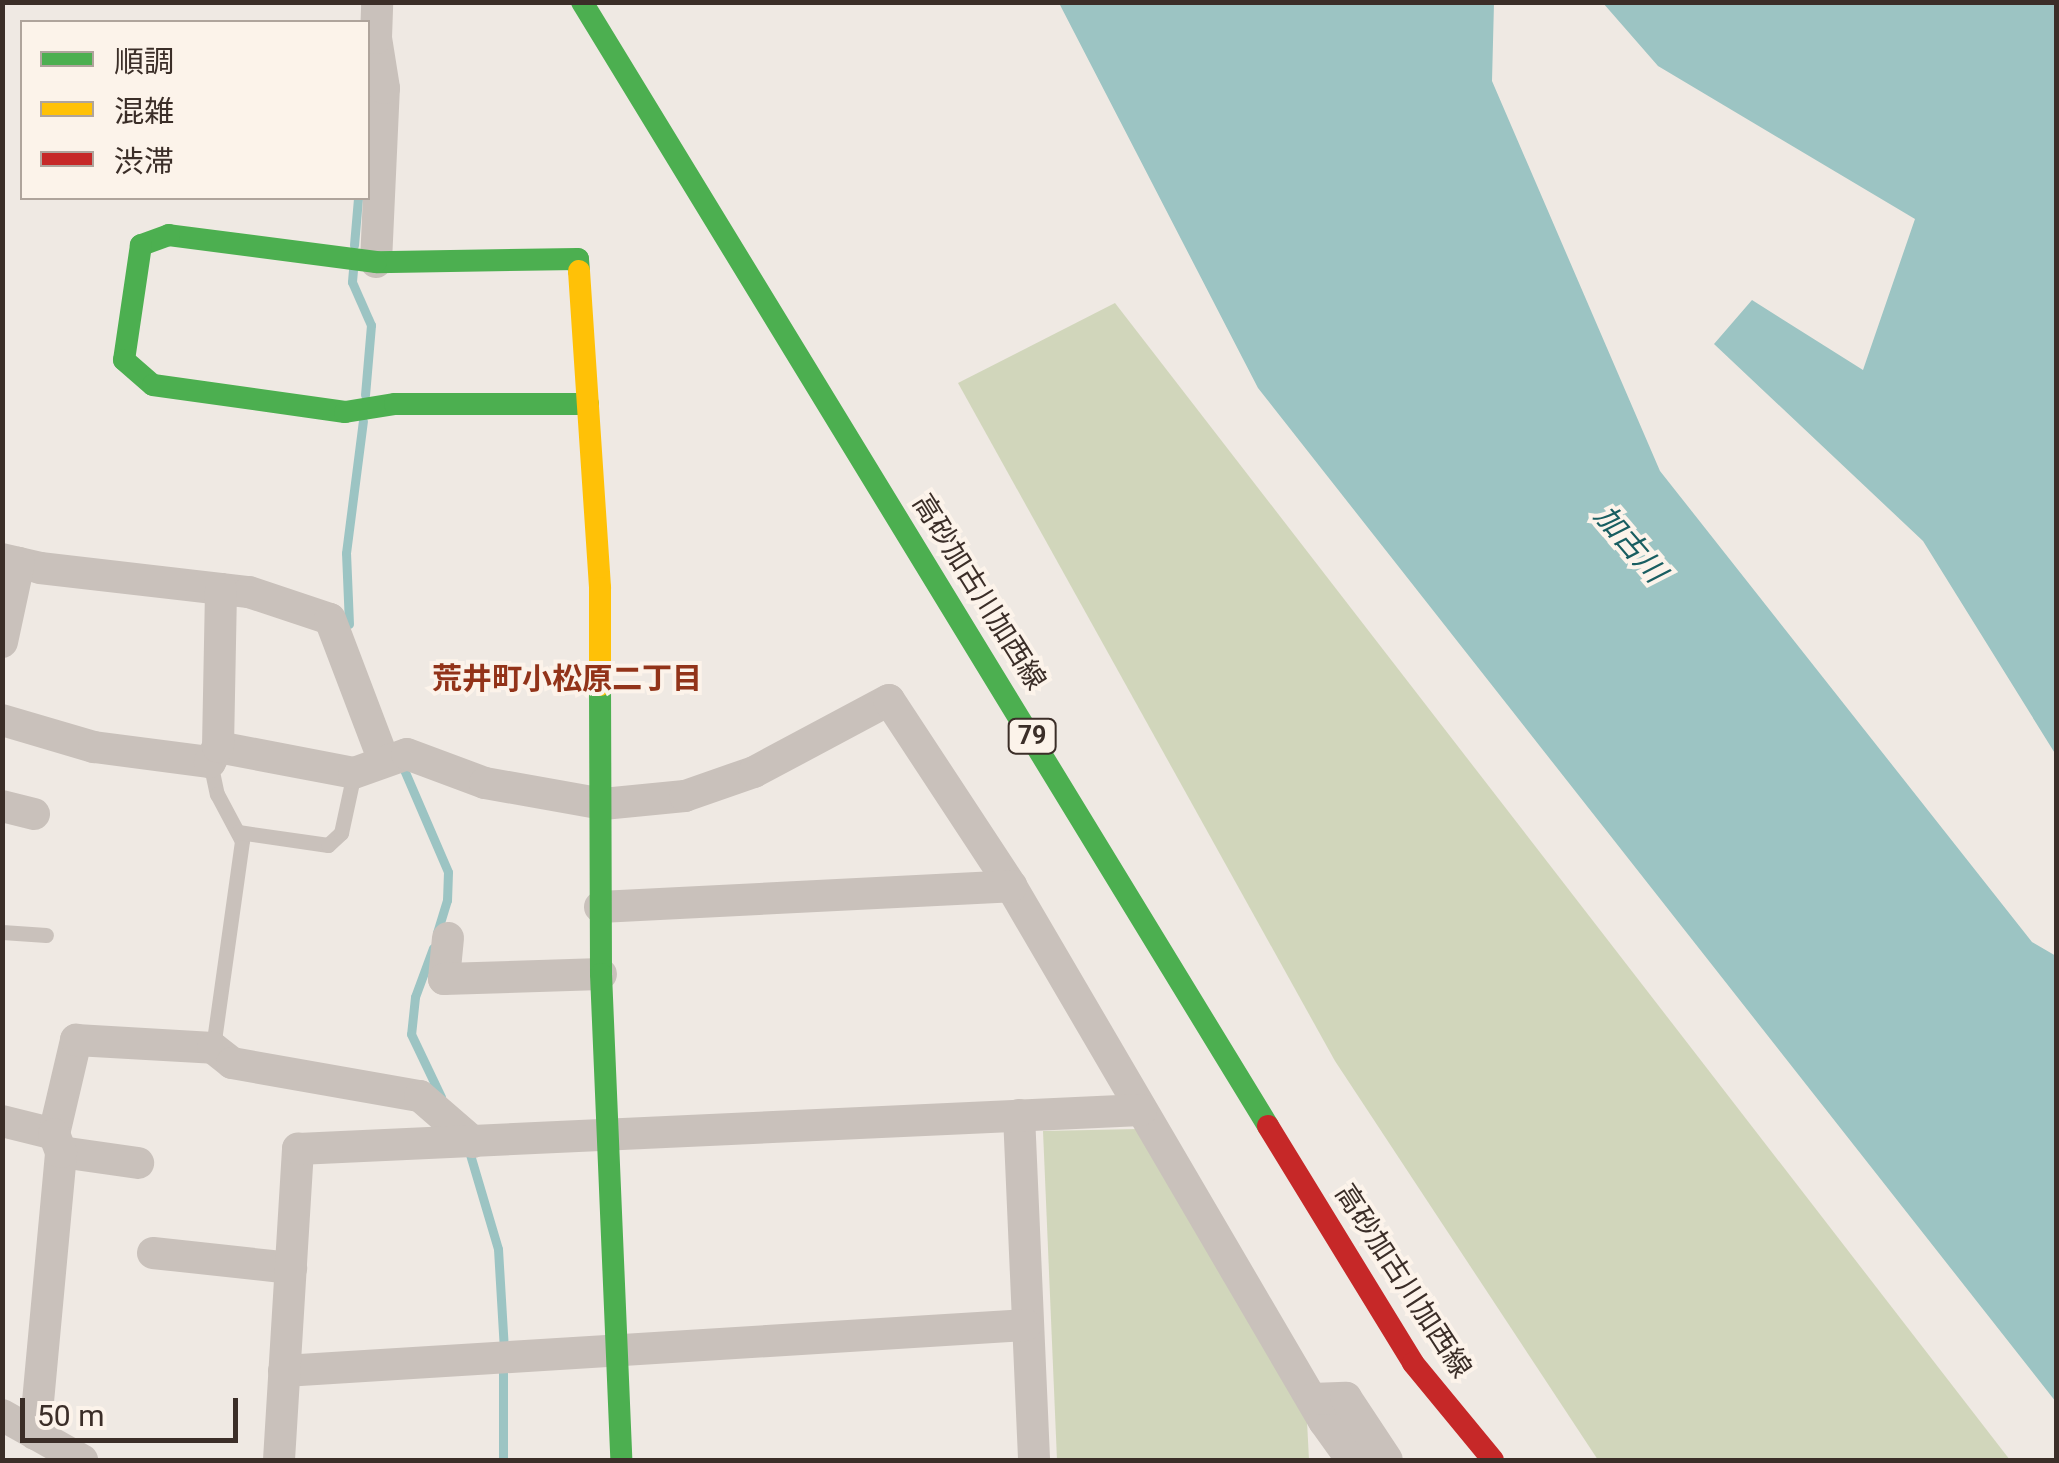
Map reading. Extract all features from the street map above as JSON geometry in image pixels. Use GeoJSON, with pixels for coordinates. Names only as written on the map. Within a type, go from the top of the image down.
{"type":"FeatureCollection","features":[{"type":"Feature","properties":{"kind":"street"},"geometry":{"type":"LineString","coordinates":[[376,262],[375,126],[384,88],[376,38],[377,2]]}},
{"type":"Feature","properties":{"kind":"street","name":"高砂加古川加西線"},"geometry":{"type":"LineString","coordinates":[[582,2],[1414,1363],[1493,1460]]}},
{"type":"Feature","properties":{"kind":"street"},"geometry":{"type":"LineString","coordinates":[[588,404],[395,404],[345,412],[153,385],[124,360],[141,244],[168,235],[376,262],[578,258],[588,404],[600,588],[601,974],[620,1460]]}},
{"type":"Feature","properties":{"kind":"street"},"geometry":{"type":"LineString","coordinates":[[2,642],[11,561],[249,592],[330,619],[369,767]]}},
{"type":"Feature","properties":{"kind":"street"},"geometry":{"type":"LineString","coordinates":[[214,754],[221,589]]}},
{"type":"Feature","properties":{"kind":"street"},"geometry":{"type":"LineString","coordinates":[[2,720],[94,747],[369,767],[407,754],[485,782],[602,804],[685,796],[754,772],[890,700],[1011,886],[1318,1410],[1352,1460]]}},
{"type":"Feature","properties":{"kind":"street"},"geometry":{"type":"LineString","coordinates":[[600,906],[1011,886]]}},
{"type":"Feature","properties":{"kind":"street"},"geometry":{"type":"LineString","coordinates":[[448,938],[444,980],[601,974]]}},
{"type":"Feature","properties":{"kind":"street"},"geometry":{"type":"LineString","coordinates":[[35,1434],[58,1143],[76,1040],[213,1048],[232,1063],[420,1096],[473,1142]]}},
{"type":"Feature","properties":{"kind":"street"},"geometry":{"type":"LineString","coordinates":[[279,1460],[298,1150],[1140,1110]]}},
{"type":"Feature","properties":{"kind":"street"},"geometry":{"type":"LineString","coordinates":[[1019,1115],[1034,1460]]}},
{"type":"Feature","properties":{"kind":"street"},"geometry":{"type":"LineString","coordinates":[[2,1121],[58,1143],[138,1162]]}},
{"type":"Feature","properties":{"kind":"street"},"geometry":{"type":"LineString","coordinates":[[153,1254],[290,1268]]}},
{"type":"Feature","properties":{"kind":"street"},"geometry":{"type":"LineString","coordinates":[[284,1370],[1026,1325]]}},
{"type":"Feature","properties":{"kind":"street"},"geometry":{"type":"LineString","coordinates":[[1318,1410],[1346,1398],[1387,1460]]}},
{"type":"Feature","properties":{"kind":"street"},"geometry":{"type":"LineString","coordinates":[[1318,1410],[1323,1460]]}},
{"type":"Feature","properties":{"kind":"street"},"geometry":{"type":"LineString","coordinates":[[2,1415],[82,1460]]}},
{"type":"Feature","properties":{"kind":"lane"},"geometry":{"type":"LineString","coordinates":[[213,1048],[240,864],[238,832],[217,794],[214,754]]}},
{"type":"Feature","properties":{"kind":"lane"},"geometry":{"type":"LineString","coordinates":[[238,832],[328,845],[342,833],[369,767]]}},
{"type":"Feature","properties":{"kind":"lane"},"geometry":{"type":"LineString","coordinates":[[2,932],[46,935]]}},
{"type":"Feature","properties":{"kind":"green space"},"geometry":{"type":"Polygon","coordinates":[[[1115,303],[2010,1460],[1598,1460],[1335,1061],[958,383],[1115,303]]]}},
{"type":"Feature","properties":{"kind":"green space"},"geometry":{"type":"Polygon","coordinates":[[[1139,1129],[1307,1421],[1309,1460],[1057,1460],[1043,1131],[1139,1129]]]}},
{"type":"Feature","properties":{"kind":"water","name":"加古川"},"geometry":{"type":"Polygon","coordinates":[[[1059,3],[1494,3],[1492,81],[1660,471],[2032,942],[2056,956],[2056,1402],[1258,388],[1059,3]]]}},
{"type":"Feature","properties":{"kind":"water"},"geometry":{"type":"Polygon","coordinates":[[[1603,3],[2056,3],[2056,755],[1923,541],[1714,344],[1752,300],[1863,370],[1915,219],[1658,66],[1603,3]]]}},
{"type":"Feature","properties":{"kind":"waterway"},"geometry":{"type":"LineString","coordinates":[[354,245],[358,200]]}},
{"type":"Feature","properties":{"kind":"waterway"},"geometry":{"type":"LineString","coordinates":[[353,270],[352,282],[371,325],[365,395]]}},
{"type":"Feature","properties":{"kind":"waterway"},"geometry":{"type":"LineString","coordinates":[[349,624],[346,553],[363,421]]}},
{"type":"Feature","properties":{"kind":"waterway"},"geometry":{"type":"LineString","coordinates":[[402,765],[448,872],[447,900],[437,933]]}},
{"type":"Feature","properties":{"kind":"waterway"},"geometry":{"type":"LineString","coordinates":[[433,948],[415,997],[411,1034],[441,1097]]}},
{"type":"Feature","properties":{"kind":"waterway"},"geometry":{"type":"LineString","coordinates":[[469,1151],[498,1249],[504,1351]]}},
{"type":"Feature","properties":{"kind":"waterway"},"geometry":{"type":"LineString","coordinates":[[503,1366],[503,1460]]}},
{"type":"Feature","properties":{"kind":"traffic: fast"},"geometry":{"type":"LineString","coordinates":[[582,2],[1268,1126]]}},
{"type":"Feature","properties":{"kind":"traffic: fast"},"geometry":{"type":"LineString","coordinates":[[579,271],[578,259],[376,262],[169,235],[141,245],[124,360],[153,385],[345,412],[395,404],[588,404]]}},
{"type":"Feature","properties":{"kind":"traffic: fast"},"geometry":{"type":"LineString","coordinates":[[600,685],[601,974],[621,1460]]}},
{"type":"Feature","properties":{"kind":"traffic: slow"},"geometry":{"type":"LineString","coordinates":[[579,271],[600,588],[600,685]]}},
{"type":"Feature","properties":{"kind":"traffic: jam"},"geometry":{"type":"LineString","coordinates":[[1268,1126],[1413,1363],[1493,1460]]}},
{"type":"Feature","properties":{"kind":"district","name":"荒井町小松原二丁目"},"geometry":{"type":"Point","coordinates":[567,679]}}]}
